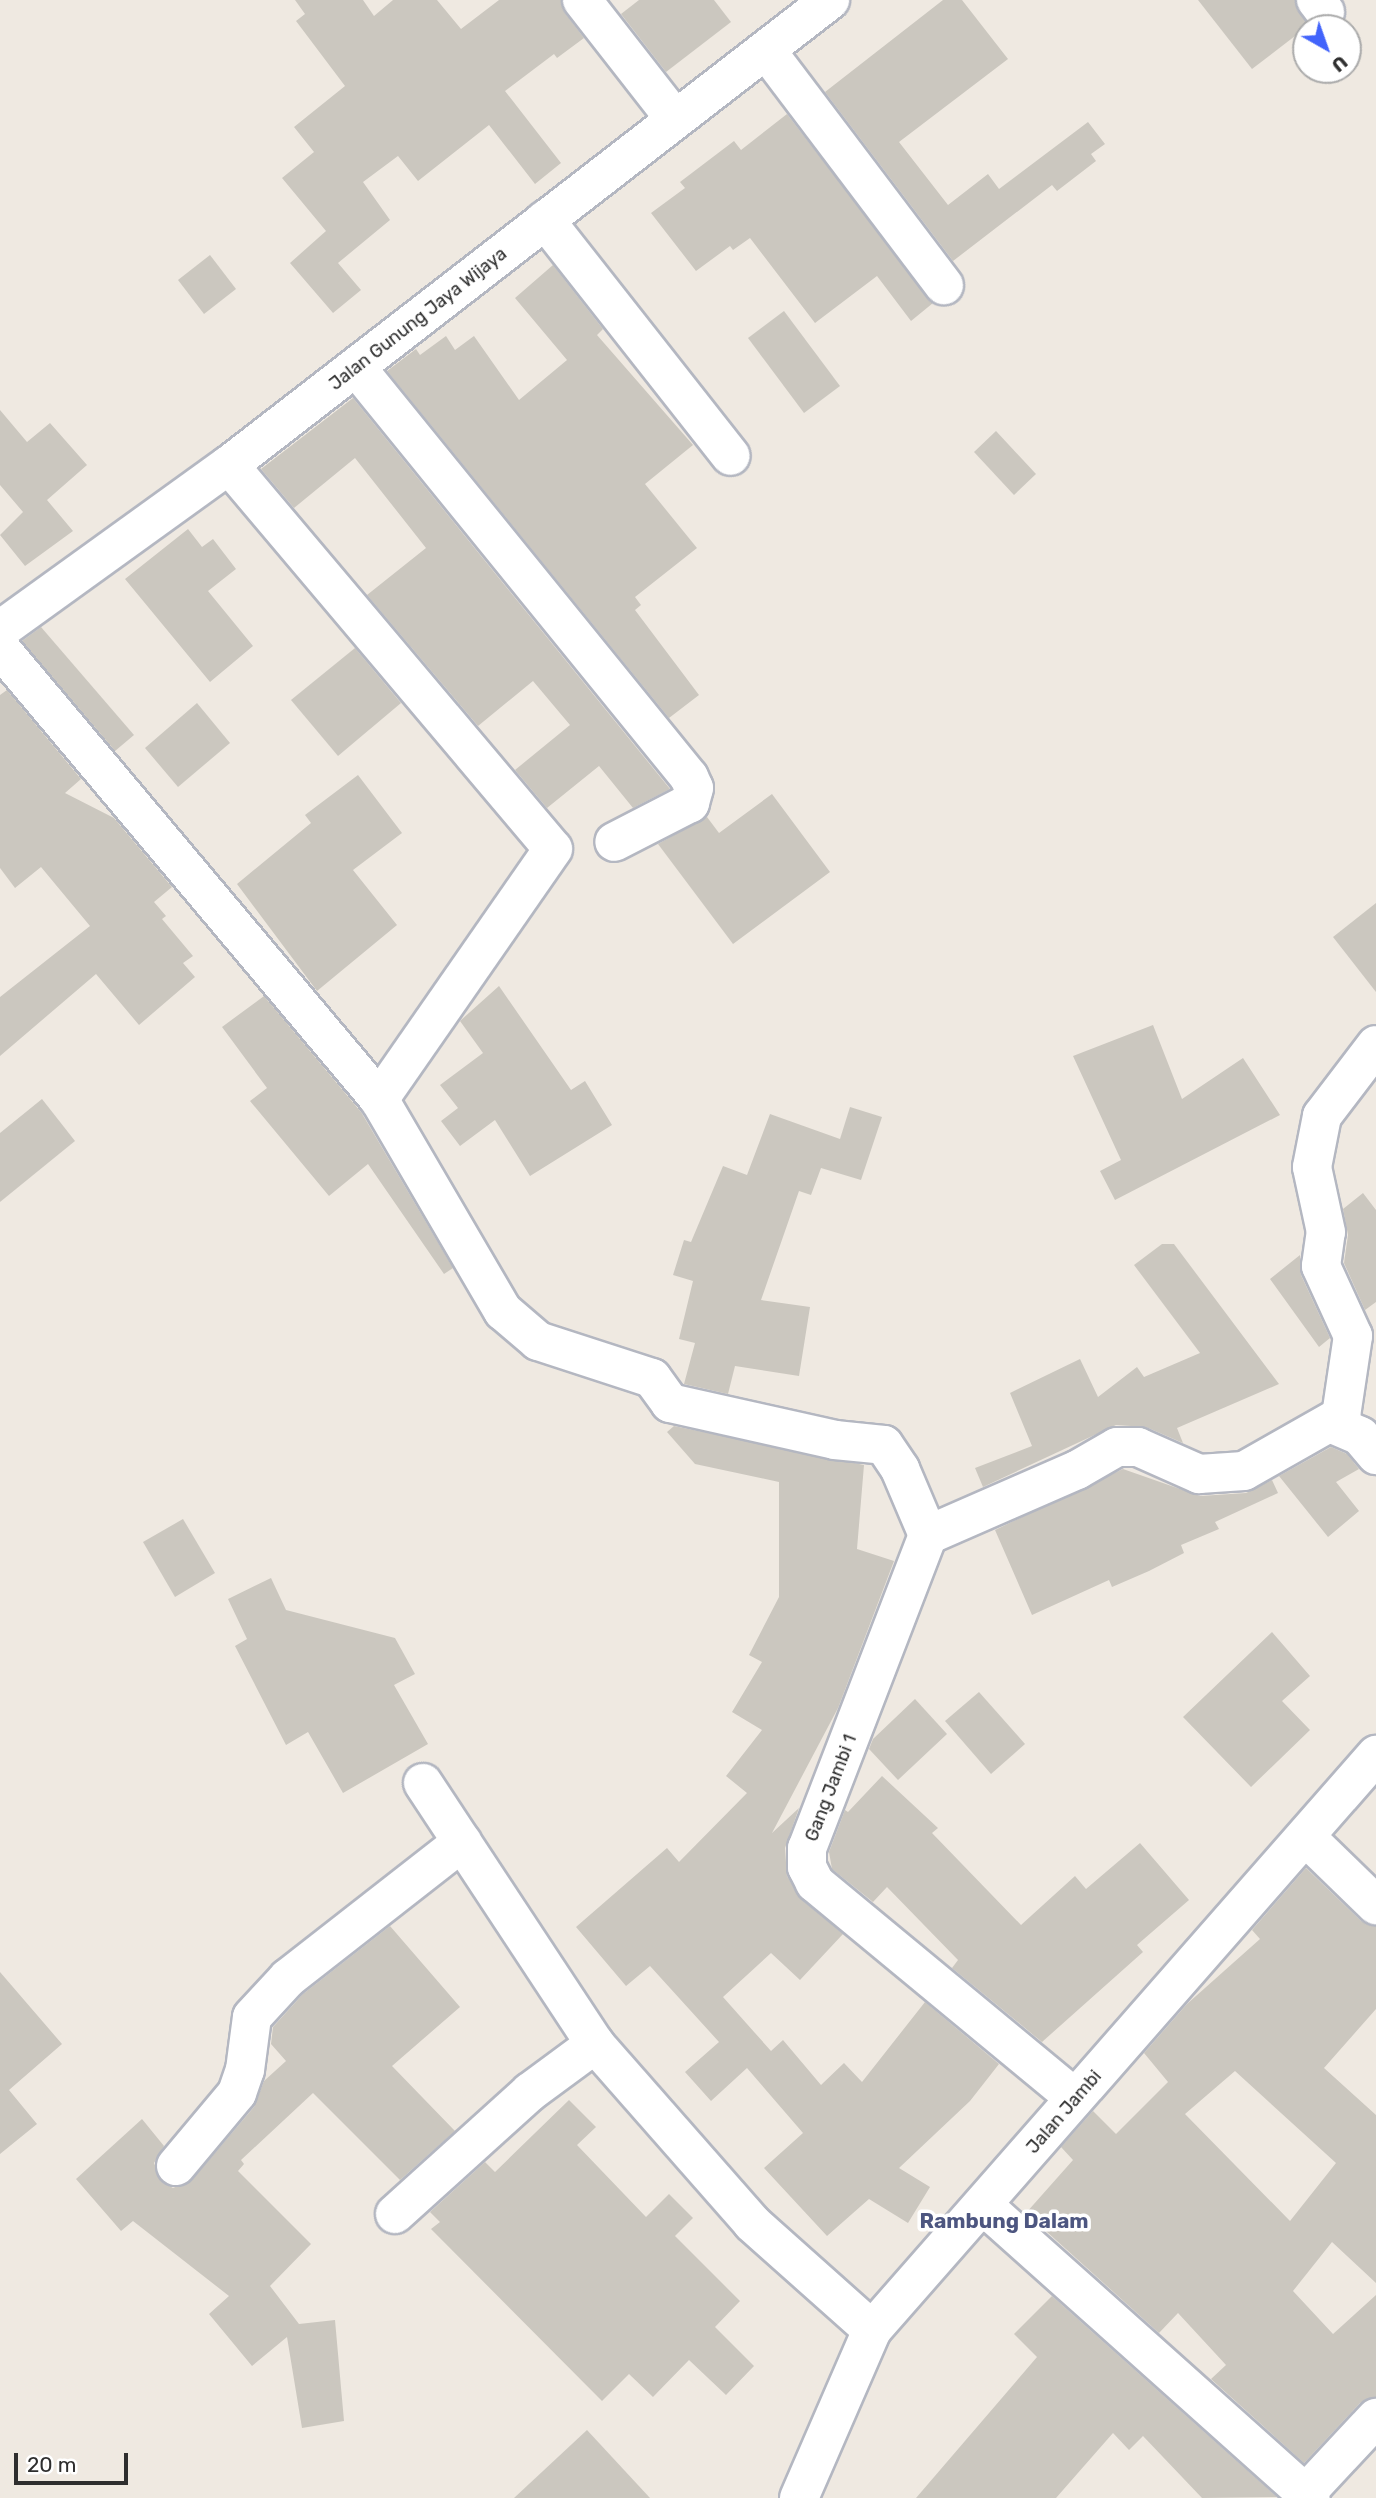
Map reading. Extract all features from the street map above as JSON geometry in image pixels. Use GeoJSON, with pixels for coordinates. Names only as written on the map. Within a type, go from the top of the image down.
{"type":"FeatureCollection","features":[{"type":"Feature","properties":{"kind":"street"},"geometry":{"type":"LineString","coordinates":[[582,0],[675,119]]}},
{"type":"Feature","properties":{"kind":"street","name":"Jalan Gunung Jaya Wijaya"},"geometry":{"type":"LineString","coordinates":[[0,630],[229,465],[766,50],[819,3]]}},
{"type":"Feature","properties":{"kind":"street"},"geometry":{"type":"LineString","coordinates":[[766,50],[944,285]]}},
{"type":"Feature","properties":{"kind":"street"},"geometry":{"type":"LineString","coordinates":[[545,220],[730,456]]}},
{"type":"Feature","properties":{"kind":"street"},"geometry":{"type":"LineString","coordinates":[[356,367],[689,777],[694,788],[690,803],[614,842]]}},
{"type":"Feature","properties":{"kind":"street"},"geometry":{"type":"LineString","coordinates":[[229,465],[552,849],[380,1099]]}},
{"type":"Feature","properties":{"kind":"street"},"geometry":{"type":"LineString","coordinates":[[0,648],[380,1099],[503,1311],[538,1341],[613,1362],[652,1378],[670,1403],[835,1440],[884,1445],[900,1469],[928,1535],[1077,1470],[1117,1447],[1138,1447],[1199,1474],[1244,1471],[1340,1416],[1345,1403],[1353,1336],[1321,1266],[1326,1232],[1312,1167],[1322,1116],[1376,1045]]}},
{"type":"Feature","properties":{"kind":"street"},"geometry":{"type":"LineString","coordinates":[[1330,1423],[1360,1436],[1376,1455]]}},
{"type":"Feature","properties":{"kind":"street","name":"Gang Jambi 1"},"geometry":{"type":"LineString","coordinates":[[928,1535],[807,1848],[807,1867],[814,1883],[1075,2098]]}},
{"type":"Feature","properties":{"kind":"street","name":"Jalan Jambi"},"geometry":{"type":"LineString","coordinates":[[799,2498],[872,2330],[985,2206],[1075,2098],[1376,1755]]}},
{"type":"Feature","properties":{"kind":"street"},"geometry":{"type":"LineString","coordinates":[[424,1783],[595,2044],[752,2223],[872,2330]]}},
{"type":"Feature","properties":{"kind":"street"},"geometry":{"type":"LineString","coordinates":[[1306,1837],[1376,1905]]}},
{"type":"Feature","properties":{"kind":"street"},"geometry":{"type":"LineString","coordinates":[[176,2166],[237,2093],[245,2070],[252,2017],[288,1978],[462,1842]]}},
{"type":"Feature","properties":{"kind":"street"},"geometry":{"type":"LineString","coordinates":[[396,2214],[530,2092],[595,2044]]}},
{"type":"Feature","properties":{"kind":"street"},"geometry":{"type":"LineString","coordinates":[[985,2206],[1308,2496],[1376,2418]]}},
{"type":"Feature","properties":{"kind":"building"},"geometry":{"type":"Polygon","coordinates":[[[295,0],[363,0],[374,16],[393,0],[437,0],[461,29],[499,0],[561,0],[565,13],[584,38],[557,58],[554,54],[505,91],[561,163],[535,184],[489,125],[418,181],[398,156],[363,182],[390,220],[338,263],[361,290],[333,313],[290,263],[326,231],[282,178],[314,152],[294,127],[345,86],[296,21],[305,14],[295,0]]]}},
{"type":"Feature","properties":{"kind":"building"},"geometry":{"type":"Polygon","coordinates":[[[639,0],[714,0],[731,22],[666,72],[621,14],[639,0]]]}},
{"type":"Feature","properties":{"kind":"building"},"geometry":{"type":"Polygon","coordinates":[[[943,0],[962,0],[1008,59],[899,142],[948,205],[988,174],[999,189],[1088,122],[1105,144],[1091,154],[1096,161],[1057,191],[1052,185],[953,261],[825,92],[943,0]]]}},
{"type":"Feature","properties":{"kind":"building"},"geometry":{"type":"Polygon","coordinates":[[[1198,0],[1295,0],[1302,14],[1292,14],[1292,38],[1252,69],[1198,0]]]}},
{"type":"Feature","properties":{"kind":"building"},"geometry":{"type":"Polygon","coordinates":[[[787,114],[933,303],[911,321],[877,276],[815,323],[750,238],[733,250],[730,246],[696,271],[651,213],[685,188],[680,182],[734,141],[741,150],[787,114]]]}},
{"type":"Feature","properties":{"kind":"building"},"geometry":{"type":"Polygon","coordinates":[[[210,255],[236,289],[204,314],[178,280],[210,255]]]}},
{"type":"Feature","properties":{"kind":"building"},"geometry":{"type":"Polygon","coordinates":[[[553,265],[603,329],[597,335],[693,445],[645,484],[697,548],[635,597],[641,605],[635,610],[699,695],[669,718],[387,371],[416,349],[420,355],[446,336],[455,350],[474,336],[519,400],[567,360],[515,298],[553,265]]]}},
{"type":"Feature","properties":{"kind":"building"},"geometry":{"type":"Polygon","coordinates":[[[784,311],[840,386],[804,413],[748,338],[784,311]]]}},
{"type":"Feature","properties":{"kind":"building"},"geometry":{"type":"Polygon","coordinates":[[[353,398],[670,789],[633,808],[599,766],[547,808],[515,770],[570,725],[533,681],[478,726],[367,595],[426,548],[355,458],[294,508],[261,469],[353,398]]]}},
{"type":"Feature","properties":{"kind":"building"},"geometry":{"type":"Polygon","coordinates":[[[0,410],[27,442],[50,423],[87,465],[47,500],[73,531],[25,566],[0,535],[23,512],[0,485],[0,410]]]}},
{"type":"Feature","properties":{"kind":"building"},"geometry":{"type":"Polygon","coordinates":[[[996,431],[1036,474],[1014,495],[974,452],[996,431]]]}},
{"type":"Feature","properties":{"kind":"building"},"geometry":{"type":"Polygon","coordinates":[[[188,529],[202,547],[213,539],[236,569],[208,591],[253,646],[210,682],[125,579],[188,529]]]}},
{"type":"Feature","properties":{"kind":"building"},"geometry":{"type":"Polygon","coordinates":[[[41,627],[134,735],[115,751],[22,641],[41,627]]]}},
{"type":"Feature","properties":{"kind":"building"},"geometry":{"type":"Polygon","coordinates":[[[355,648],[401,703],[338,756],[291,700],[355,648]]]}},
{"type":"Feature","properties":{"kind":"building"},"geometry":{"type":"Polygon","coordinates":[[[7,690],[81,779],[65,793],[114,818],[172,887],[154,902],[166,916],[162,919],[193,956],[183,963],[195,977],[139,1025],[96,974],[0,1056],[0,997],[90,926],[41,867],[15,888],[0,868],[0,695],[7,690]]]}},
{"type":"Feature","properties":{"kind":"building"},"geometry":{"type":"Polygon","coordinates":[[[197,703],[230,743],[178,787],[145,748],[197,703]]]}},
{"type":"Feature","properties":{"kind":"building"},"geometry":{"type":"Polygon","coordinates":[[[358,775],[402,833],[353,870],[397,925],[317,991],[237,884],[311,823],[305,815],[358,775]]]}},
{"type":"Feature","properties":{"kind":"building"},"geometry":{"type":"Polygon","coordinates":[[[772,794],[830,872],[733,944],[658,844],[707,817],[719,833],[772,794]]]}},
{"type":"Feature","properties":{"kind":"building"},"geometry":{"type":"Polygon","coordinates":[[[1376,903],[1376,992],[1333,937],[1376,903]]]}},
{"type":"Feature","properties":{"kind":"building"},"geometry":{"type":"Polygon","coordinates":[[[499,986],[571,1090],[585,1081],[612,1125],[530,1176],[495,1120],[460,1146],[441,1121],[458,1108],[440,1085],[483,1053],[460,1021],[499,986]]]}},
{"type":"Feature","properties":{"kind":"building"},"geometry":{"type":"Polygon","coordinates":[[[264,996],[361,1112],[453,1268],[444,1274],[368,1164],[329,1196],[250,1101],[267,1088],[222,1027],[264,996]]]}},
{"type":"Feature","properties":{"kind":"building"},"geometry":{"type":"Polygon","coordinates":[[[1153,1025],[1182,1099],[1243,1058],[1280,1115],[1115,1200],[1100,1171],[1121,1160],[1073,1056],[1153,1025]]]}},
{"type":"Feature","properties":{"kind":"building"},"geometry":{"type":"Polygon","coordinates":[[[42,1099],[75,1141],[0,1202],[0,1133],[42,1099]]]}},
{"type":"Feature","properties":{"kind":"building"},"geometry":{"type":"Polygon","coordinates":[[[850,1107],[882,1117],[861,1180],[821,1168],[811,1195],[799,1191],[761,1300],[810,1307],[799,1376],[735,1366],[728,1394],[684,1384],[695,1343],[679,1339],[693,1281],[673,1275],[684,1240],[691,1242],[723,1166],[747,1175],[770,1114],[840,1139],[850,1107]]]}},
{"type":"Feature","properties":{"kind":"building"},"geometry":{"type":"Polygon","coordinates":[[[1363,1193],[1376,1210],[1376,1302],[1365,1310],[1344,1263],[1348,1235],[1343,1209],[1363,1193]]]}},
{"type":"Feature","properties":{"kind":"building"},"geometry":{"type":"Polygon","coordinates":[[[1162,1244],[1174,1244],[1279,1384],[1177,1428],[1183,1443],[1146,1427],[1116,1425],[983,1487],[975,1468],[1032,1446],[1010,1393],[1080,1359],[1098,1397],[1137,1367],[1144,1377],[1200,1353],[1134,1265],[1162,1244]]]}},
{"type":"Feature","properties":{"kind":"building"},"geometry":{"type":"Polygon","coordinates":[[[1300,1255],[1301,1275],[1330,1338],[1319,1347],[1270,1279],[1300,1255]]]}},
{"type":"Feature","properties":{"kind":"building"},"geometry":{"type":"Polygon","coordinates":[[[674,1426],[864,1465],[857,1549],[894,1561],[838,1708],[772,1833],[799,1808],[785,1848],[787,1876],[801,1899],[843,1934],[800,1980],[771,1953],[723,1997],[771,2051],[783,2040],[821,2085],[844,2063],[862,2082],[925,2002],[999,2064],[970,2101],[899,2168],[930,2187],[908,2223],[869,2199],[827,2236],[764,2168],[803,2133],[747,2068],[711,2101],[685,2072],[719,2042],[650,1966],[626,1986],[576,1927],[667,1848],[679,1862],[747,1793],[726,1776],[762,1730],[732,1712],[762,1662],[749,1655],[779,1597],[779,1482],[695,1464],[667,1432],[674,1426]]]}},
{"type":"Feature","properties":{"kind":"building"},"geometry":{"type":"Polygon","coordinates":[[[1331,1447],[1347,1454],[1359,1469],[1336,1482],[1359,1511],[1328,1537],[1279,1476],[1331,1447]]]}},
{"type":"Feature","properties":{"kind":"building"},"geometry":{"type":"Polygon","coordinates":[[[1123,1469],[1200,1496],[1246,1493],[1272,1480],[1278,1493],[1215,1522],[1219,1529],[1181,1545],[1184,1553],[1149,1571],[1112,1587],[1109,1580],[1032,1615],[995,1530],[1123,1469]]]}},
{"type":"Feature","properties":{"kind":"building"},"geometry":{"type":"Polygon","coordinates":[[[183,1519],[215,1573],[175,1597],[143,1542],[183,1519]]]}},
{"type":"Feature","properties":{"kind":"building"},"geometry":{"type":"Polygon","coordinates":[[[271,1578],[286,1610],[395,1638],[415,1674],[394,1685],[428,1744],[343,1793],[308,1732],[286,1745],[235,1646],[247,1639],[228,1599],[271,1578]]]}},
{"type":"Feature","properties":{"kind":"building"},"geometry":{"type":"Polygon","coordinates":[[[1272,1632],[1310,1676],[1282,1701],[1310,1730],[1251,1787],[1183,1717],[1272,1632]]]}},
{"type":"Feature","properties":{"kind":"building"},"geometry":{"type":"Polygon","coordinates":[[[979,1692],[1025,1744],[991,1774],[945,1721],[979,1692]]]}},
{"type":"Feature","properties":{"kind":"building"},"geometry":{"type":"Polygon","coordinates":[[[915,1699],[947,1734],[898,1780],[869,1749],[873,1739],[915,1699]]]}},
{"type":"Feature","properties":{"kind":"building"},"geometry":{"type":"Polygon","coordinates":[[[882,1776],[938,1828],[932,1833],[1021,1925],[1075,1876],[1086,1889],[1140,1843],[1189,1900],[1137,1945],[1143,1952],[1042,2042],[952,1968],[958,1960],[887,1887],[873,1902],[832,1869],[829,1852],[845,1810],[848,1812],[882,1776]]]}},
{"type":"Feature","properties":{"kind":"building"},"geometry":{"type":"Polygon","coordinates":[[[1306,1868],[1361,1921],[1376,1926],[1376,2009],[1324,2068],[1376,2115],[1376,2283],[1332,2242],[1293,2291],[1333,2334],[1376,2295],[1376,2397],[1360,2403],[1304,2463],[1211,2379],[1226,2365],[1178,2313],[1159,2333],[1026,2213],[1073,2160],[1061,2147],[1093,2111],[1116,2134],[1168,2082],[1144,2053],[1187,2004],[1260,1939],[1252,1930],[1306,1868]],[[1235,2071],[1185,2114],[1290,2221],[1336,2163],[1235,2071]]]}},
{"type":"Feature","properties":{"kind":"building"},"geometry":{"type":"Polygon","coordinates":[[[390,1926],[460,2007],[392,2066],[455,2131],[400,2180],[313,2093],[241,2160],[244,2164],[238,2171],[311,2244],[270,2286],[299,2324],[335,2320],[344,2421],[302,2428],[287,2337],[252,2366],[209,2314],[229,2296],[133,2221],[121,2231],[76,2179],[142,2119],[164,2146],[154,2163],[162,2182],[173,2188],[192,2180],[254,2107],[264,2081],[286,2061],[271,2044],[273,2027],[303,1994],[390,1926]]]}},
{"type":"Feature","properties":{"kind":"building"},"geometry":{"type":"Polygon","coordinates":[[[0,1972],[62,2044],[9,2090],[37,2124],[0,2154],[0,1972]]]}},
{"type":"Feature","properties":{"kind":"building"},"geometry":{"type":"Polygon","coordinates":[[[569,2100],[596,2127],[577,2145],[646,2217],[669,2194],[693,2218],[675,2236],[740,2301],[715,2327],[754,2366],[726,2395],[689,2360],[653,2397],[629,2374],[602,2401],[431,2229],[440,2222],[430,2212],[485,2162],[495,2172],[569,2100]]]}},
{"type":"Feature","properties":{"kind":"building"},"geometry":{"type":"Polygon","coordinates":[[[1052,2296],[1277,2497],[1202,2498],[1143,2436],[1129,2450],[1113,2433],[1056,2498],[916,2498],[1037,2357],[1014,2334],[1052,2296]]]}},
{"type":"Feature","properties":{"kind":"building"},"geometry":{"type":"Polygon","coordinates":[[[587,2430],[650,2498],[514,2498],[587,2430]]]}},
{"type":"Feature","properties":{"kind":"district","name":"Rambung Dalam"},"geometry":{"type":"Point","coordinates":[1004,2221]}}]}
